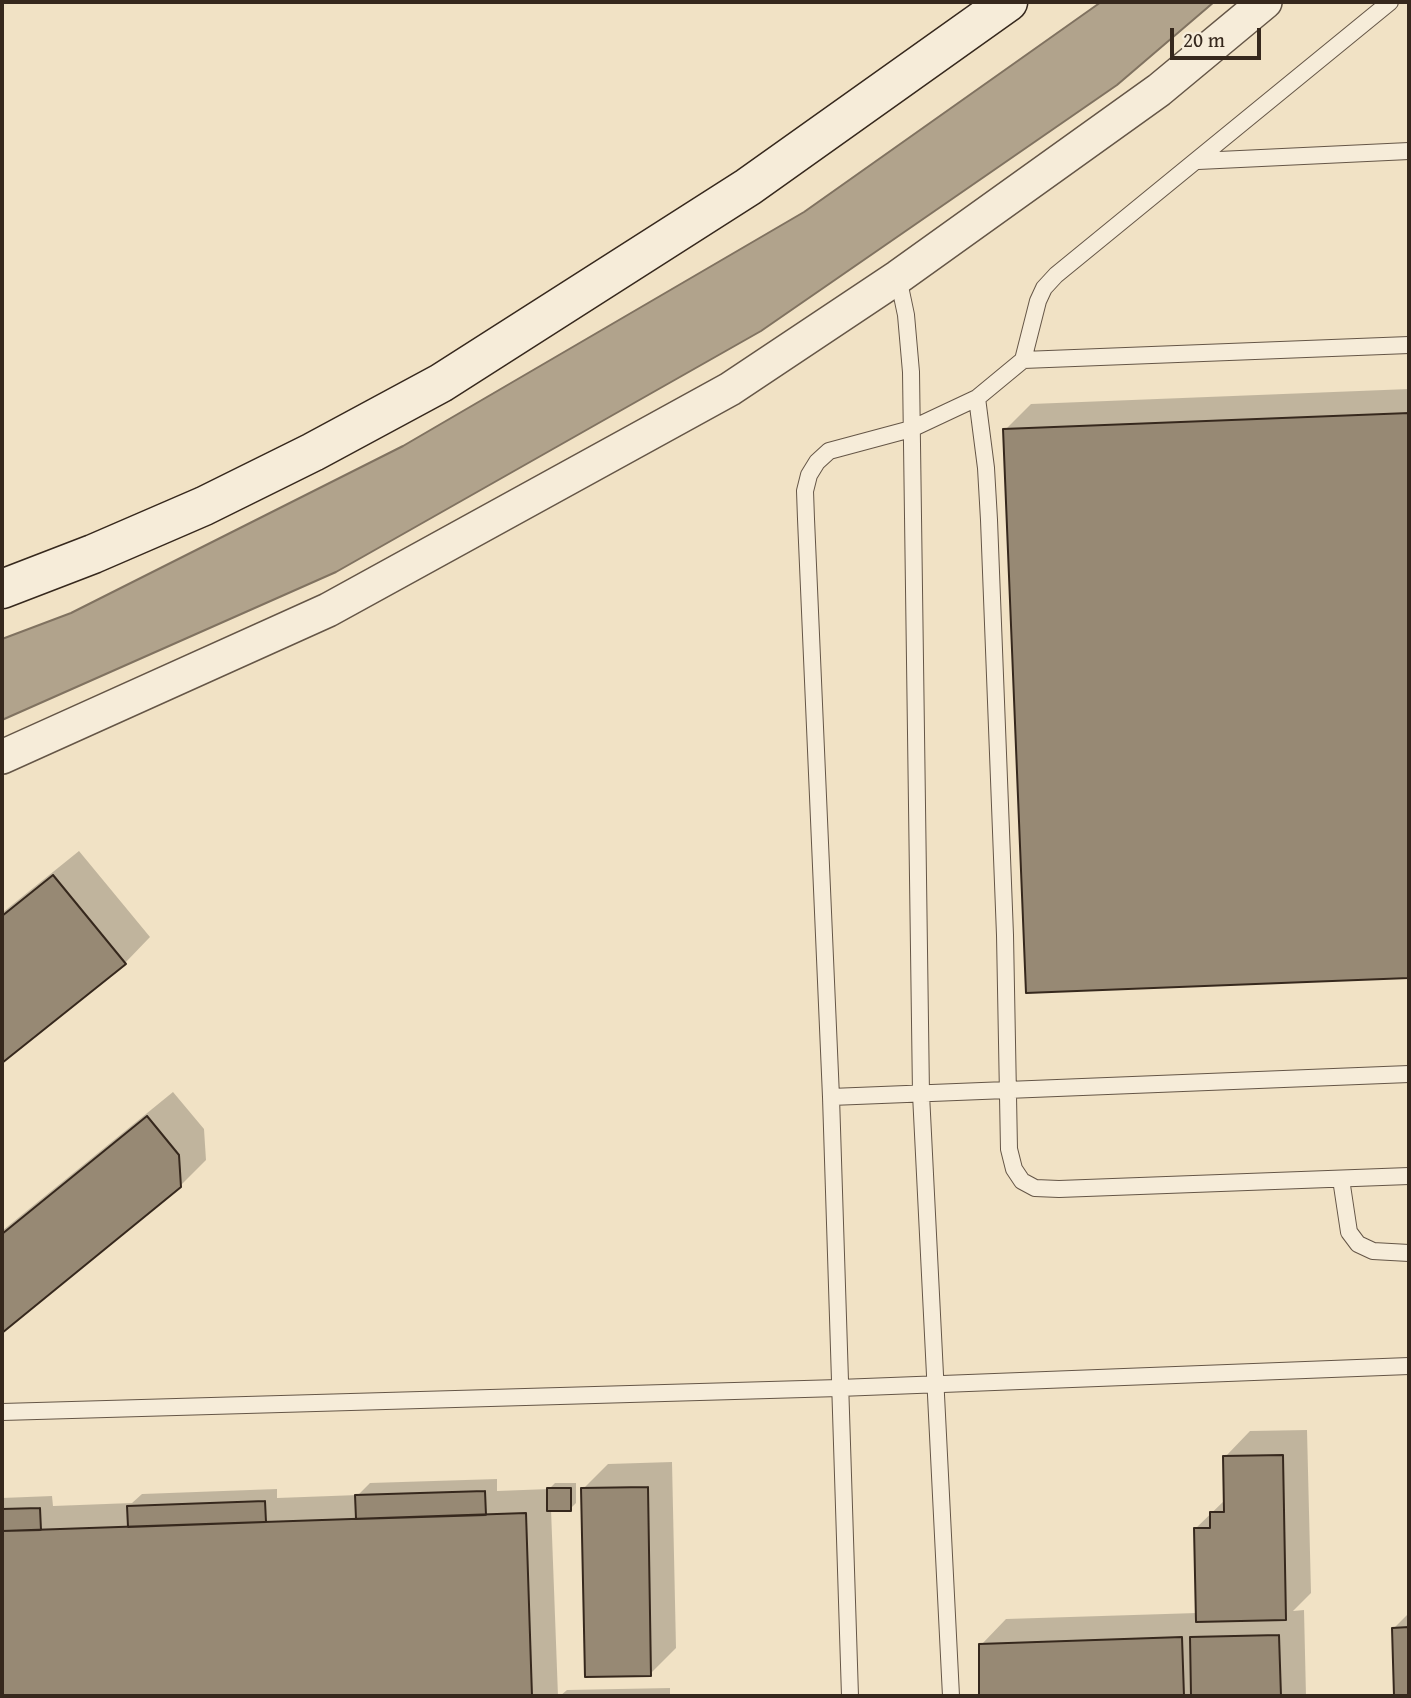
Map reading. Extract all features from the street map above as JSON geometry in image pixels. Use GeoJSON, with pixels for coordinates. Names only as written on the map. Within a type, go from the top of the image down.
{"type":"FeatureCollection","features":[{"type":"Feature","properties":{"kind":"street"},"geometry":{"type":"LineString","coordinates":[[2,589],[93,554],[204,506],[313,452],[440,383],[748,187],[1008,2]]}},
{"type":"Feature","properties":{"kind":"street"},"geometry":{"type":"LineString","coordinates":[[2,757],[340,603],[730,389],[898,278],[1159,90],[1265,2]]}},
{"type":"Feature","properties":{"kind":"lane"},"geometry":{"type":"LineString","coordinates":[[850,1696],[831,1097],[805,491],[809,475],[817,462],[829,451],[911,429],[977,398],[1023,360],[1038,301],[1044,288],[1056,275],[1390,2]]}},
{"type":"Feature","properties":{"kind":"lane"},"geometry":{"type":"LineString","coordinates":[[1198,161],[1409,151]]}},
{"type":"Feature","properties":{"kind":"lane"},"geometry":{"type":"LineString","coordinates":[[898,278],[909,342],[921,1094],[951,1696]]}},
{"type":"Feature","properties":{"kind":"lane"},"geometry":{"type":"LineString","coordinates":[[1023,360],[1409,345]]}},
{"type":"Feature","properties":{"kind":"lane"},"geometry":{"type":"LineString","coordinates":[[977,398],[986,468],[989,520],[1009,1149],[1014,1169],[1022,1181],[1035,1188],[1072,1189],[1409,1176]]}},
{"type":"Feature","properties":{"kind":"lane"},"geometry":{"type":"LineString","coordinates":[[831,1097],[1409,1074]]}},
{"type":"Feature","properties":{"kind":"lane"},"geometry":{"type":"LineString","coordinates":[[1341,1179],[1349,1232],[1358,1244],[1373,1251],[1409,1253]]}},
{"type":"Feature","properties":{"kind":"lane"},"geometry":{"type":"LineString","coordinates":[[2,1412],[839,1388],[1409,1366]]}},
{"type":"Feature","properties":{"kind":"shaded area"},"geometry":{"type":"Polygon","coordinates":[[[1101,2],[1214,2],[1117,85],[761,331],[336,572],[2,720],[2,639],[71,613],[403,446],[804,212],[1101,2]]]}},
{"type":"Feature","properties":{"kind":"building"},"geometry":{"type":"Polygon","coordinates":[[[1409,413],[1409,978],[1026,993],[1003,429],[1409,413]]]}},
{"type":"Feature","properties":{"kind":"building"},"geometry":{"type":"Polygon","coordinates":[[[53,875],[126,964],[2,1063],[2,916],[53,875]]]}},
{"type":"Feature","properties":{"kind":"building"},"geometry":{"type":"Polygon","coordinates":[[[147,1116],[179,1155],[181,1187],[2,1333],[2,1234],[147,1116]]]}},
{"type":"Feature","properties":{"kind":"building"},"geometry":{"type":"Polygon","coordinates":[[[1283,1455],[1286,1620],[1196,1622],[1194,1528],[1210,1528],[1210,1512],[1224,1512],[1223,1456],[1283,1455]]]}},
{"type":"Feature","properties":{"kind":"building"},"geometry":{"type":"Polygon","coordinates":[[[648,1487],[651,1676],[585,1677],[581,1488],[648,1487]]]}},
{"type":"Feature","properties":{"kind":"building"},"geometry":{"type":"Polygon","coordinates":[[[547,1488],[571,1488],[571,1511],[547,1511],[547,1488]]]}},
{"type":"Feature","properties":{"kind":"building"},"geometry":{"type":"Polygon","coordinates":[[[485,1491],[486,1515],[356,1519],[355,1495],[485,1491]]]}},
{"type":"Feature","properties":{"kind":"building"},"geometry":{"type":"Polygon","coordinates":[[[265,1501],[266,1522],[128,1527],[127,1506],[265,1501]]]}},
{"type":"Feature","properties":{"kind":"building"},"geometry":{"type":"Polygon","coordinates":[[[40,1508],[41,1530],[2,1531],[2,1509],[40,1508]]]}},
{"type":"Feature","properties":{"kind":"building"},"geometry":{"type":"Polygon","coordinates":[[[526,1513],[532,1696],[2,1696],[2,1531],[526,1513]]]}},
{"type":"Feature","properties":{"kind":"building"},"geometry":{"type":"Polygon","coordinates":[[[1409,1627],[1409,1696],[1394,1696],[1392,1628],[1409,1627]]]}},
{"type":"Feature","properties":{"kind":"building"},"geometry":{"type":"Polygon","coordinates":[[[1279,1635],[1281,1696],[1191,1696],[1190,1637],[1279,1635]]]}},
{"type":"Feature","properties":{"kind":"building"},"geometry":{"type":"Polygon","coordinates":[[[1182,1637],[1184,1696],[979,1696],[979,1644],[1182,1637]]]}}]}
